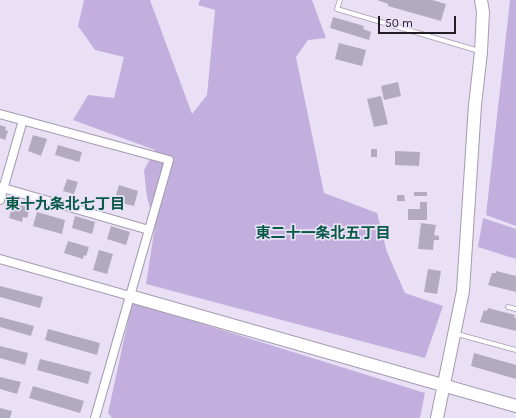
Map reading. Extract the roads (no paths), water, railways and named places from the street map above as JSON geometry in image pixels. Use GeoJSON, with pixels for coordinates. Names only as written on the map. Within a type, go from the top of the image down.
{"type":"FeatureCollection","features":[{"type":"Feature","properties":{"kind":"street"},"geometry":{"type":"LineString","coordinates":[[438,418],[463,291],[475,106],[481,52],[483,12],[481,0]]}},
{"type":"Feature","properties":{"kind":"street"},"geometry":{"type":"LineString","coordinates":[[0,114],[170,160],[96,418]]}},
{"type":"Feature","properties":{"kind":"street"},"geometry":{"type":"LineString","coordinates":[[0,200],[2,188],[23,120]]}},
{"type":"Feature","properties":{"kind":"street"},"geometry":{"type":"LineString","coordinates":[[2,188],[150,230]]}},
{"type":"Feature","properties":{"kind":"street"},"geometry":{"type":"LineString","coordinates":[[0,259],[443,387],[516,406]]}},
{"type":"Feature","properties":{"kind":"lane"},"geometry":{"type":"LineString","coordinates":[[340,0],[337,9],[481,52]]}},
{"type":"Feature","properties":{"kind":"lane"},"geometry":{"type":"LineString","coordinates":[[508,307],[516,309]]}},
{"type":"Feature","properties":{"kind":"lane"},"geometry":{"type":"LineString","coordinates":[[454,333],[516,350]]}},
{"type":"Feature","properties":{"kind":"district","name":"東十九条北七丁目"},"geometry":{"type":"Point","coordinates":[65,205]}},
{"type":"Feature","properties":{"kind":"district","name":"東二十一条北五丁目"},"geometry":{"type":"Point","coordinates":[323,234]}}]}
